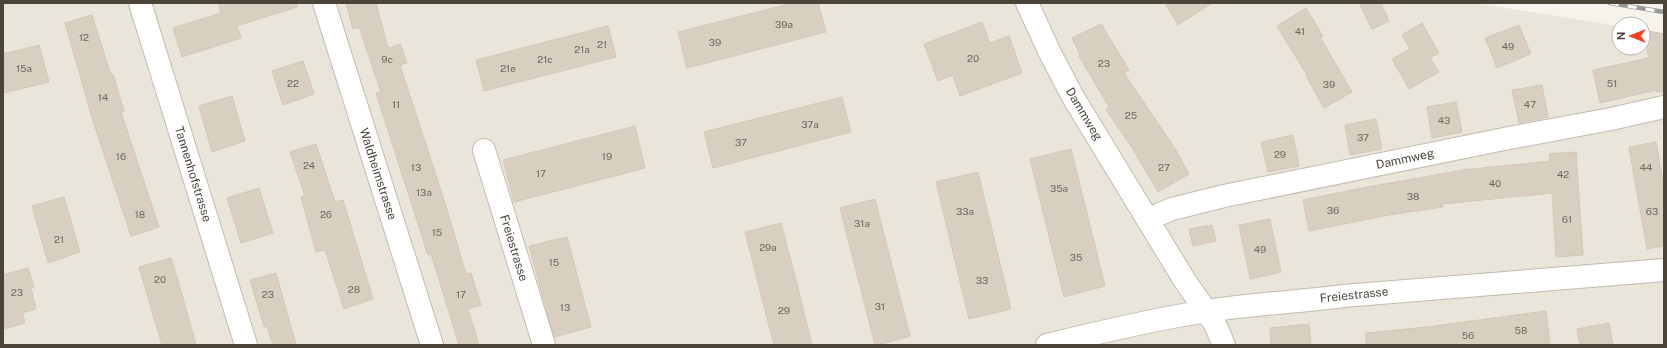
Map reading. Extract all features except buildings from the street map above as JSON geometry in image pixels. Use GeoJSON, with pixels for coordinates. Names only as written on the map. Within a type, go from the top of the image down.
{"type":"FeatureCollection","features":[{"type":"Feature","properties":{"kind":"street","name":"Tannenhofstrasse"},"geometry":{"type":"LineString","coordinates":[[140,3],[246,345]]}},
{"type":"Feature","properties":{"kind":"street","name":"Waldheimstrasse"},"geometry":{"type":"LineString","coordinates":[[324,3],[432,345]]}},
{"type":"Feature","properties":{"kind":"street","name":"Dammweg"},"geometry":{"type":"LineString","coordinates":[[1026,3],[1050,53],[1074,97],[1185,281],[1215,324],[1224,345]]}},
{"type":"Feature","properties":{"kind":"street","name":"Dammweg"},"geometry":{"type":"LineString","coordinates":[[1148,220],[1172,209],[1224,196],[1509,138],[1611,119],[1664,107]]}},
{"type":"Feature","properties":{"kind":"street","name":"Freiestrasse"},"geometry":{"type":"LineString","coordinates":[[484,150],[544,345]]}},
{"type":"Feature","properties":{"kind":"street","name":"Freiestrasse"},"geometry":{"type":"LineString","coordinates":[[1047,345],[1172,317],[1207,311],[1343,296],[1664,270]]}},
{"type":"Feature","properties":{"kind":"shaded area"},"geometry":{"type":"Polygon","coordinates":[[[3,3],[1475,3],[1611,25],[1611,56],[1651,56],[1651,32],[1664,34],[1664,345],[3,345],[3,3]]]}},
{"type":"Feature","properties":{"kind":"railway"},"geometry":{"type":"LineString","coordinates":[[1610,3],[1664,12]]}}]}
